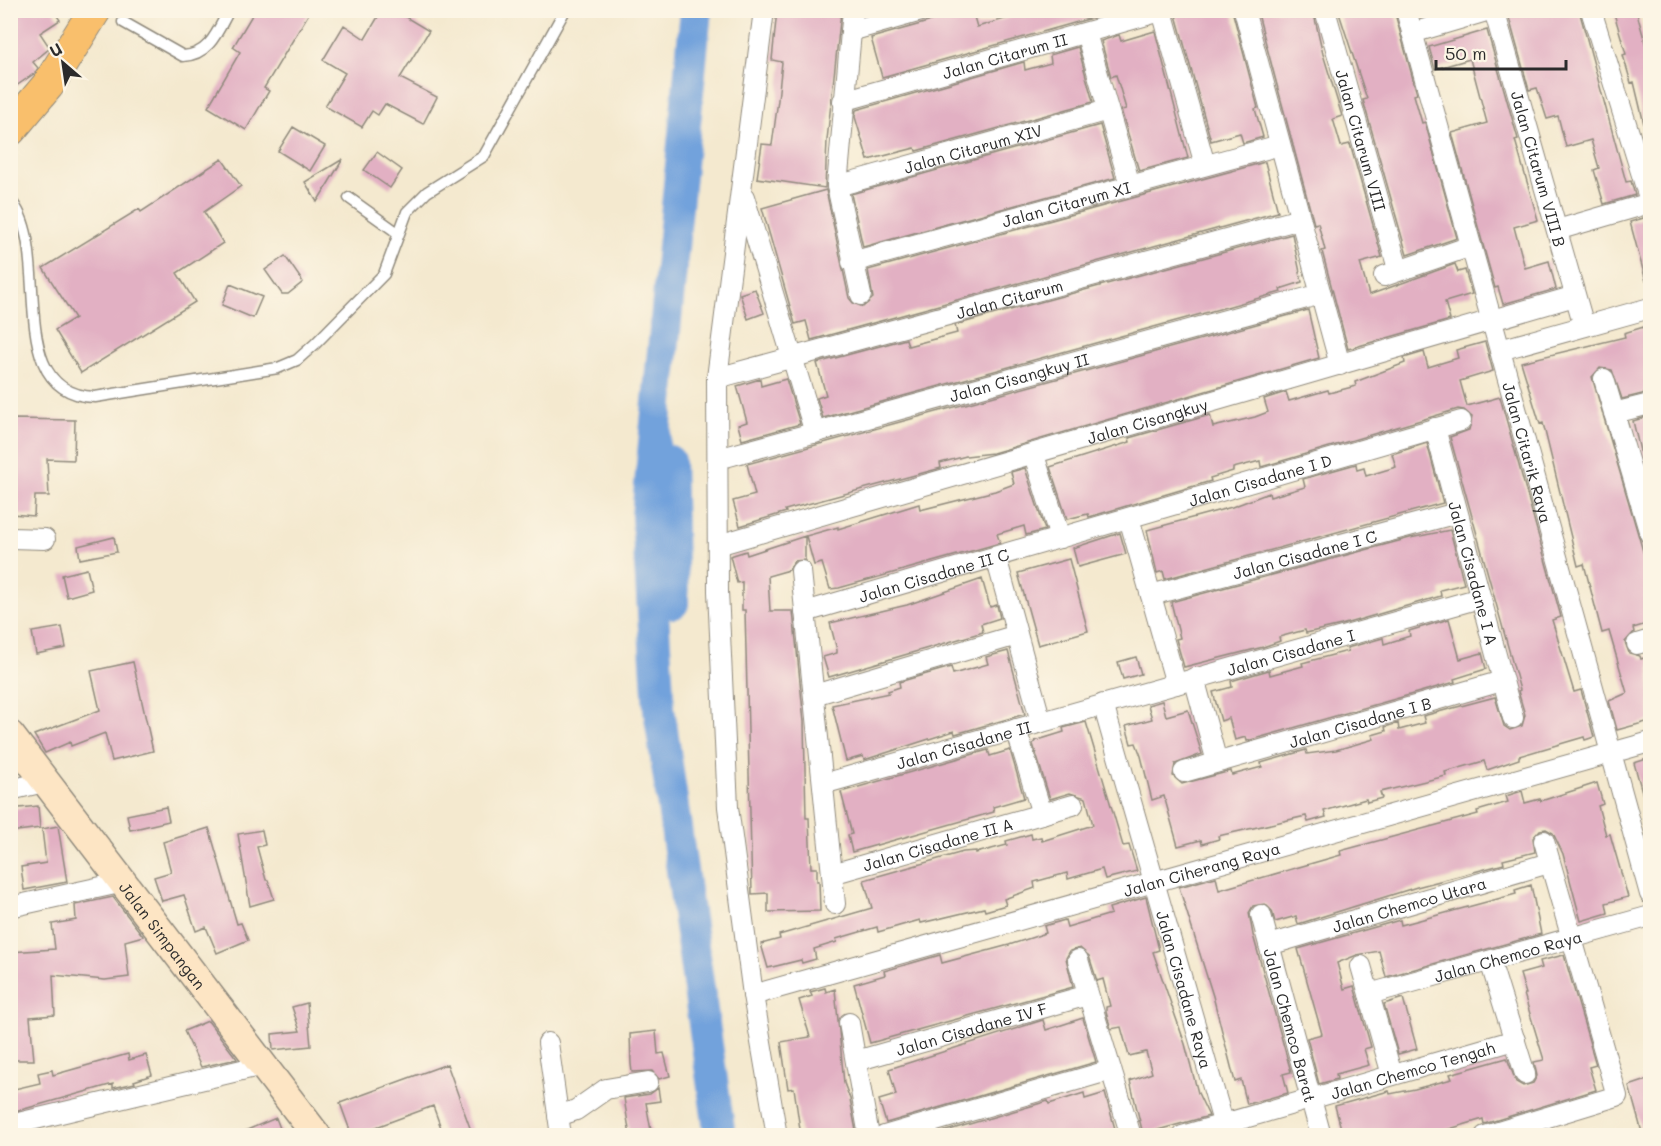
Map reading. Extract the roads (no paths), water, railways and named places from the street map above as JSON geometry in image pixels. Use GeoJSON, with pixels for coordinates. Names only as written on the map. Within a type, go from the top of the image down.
{"type":"FeatureCollection","features":[{"type":"Feature","properties":{"kind":"main road"},"geometry":{"type":"LineString","coordinates":[[14,118],[48,85],[95,10]]}},
{"type":"Feature","properties":{"kind":"street"},"geometry":{"type":"LineString","coordinates":[[764,10],[717,378],[718,545],[728,807],[753,995],[777,1136]]}},
{"type":"Feature","properties":{"kind":"street"},"geometry":{"type":"LineString","coordinates":[[853,10],[837,186],[861,296]]}},
{"type":"Feature","properties":{"kind":"street"},"geometry":{"type":"LineString","coordinates":[[1244,10],[1340,365]]}},
{"type":"Feature","properties":{"kind":"street","name":"Jalan Citarum VIII"},"geometry":{"type":"LineString","coordinates":[[1325,10],[1391,272],[1471,246]]}},
{"type":"Feature","properties":{"kind":"street","name":"Jalan Citarik Raya"},"geometry":{"type":"LineString","coordinates":[[1406,10],[1650,894]]}},
{"type":"Feature","properties":{"kind":"street"},"geometry":{"type":"LineString","coordinates":[[1412,33],[1492,10]]}},
{"type":"Feature","properties":{"kind":"street","name":"Jalan Citarum VIII B"},"geometry":{"type":"LineString","coordinates":[[1492,10],[1584,326]]}},
{"type":"Feature","properties":{"kind":"street"},"geometry":{"type":"LineString","coordinates":[[1557,230],[1650,202],[1591,10]]}},
{"type":"Feature","properties":{"kind":"street"},"geometry":{"type":"LineString","coordinates":[[851,31],[921,11]]}},
{"type":"Feature","properties":{"kind":"street"},"geometry":{"type":"LineString","coordinates":[[1164,11],[1205,165]]}},
{"type":"Feature","properties":{"kind":"street","name":"Jalan Citarum II"},"geometry":{"type":"LineString","coordinates":[[843,101],[1164,11]]}},
{"type":"Feature","properties":{"kind":"street"},"geometry":{"type":"LineString","coordinates":[[1086,33],[1130,185]]}},
{"type":"Feature","properties":{"kind":"street","name":"Jalan Citarum XIV"},"geometry":{"type":"LineString","coordinates":[[837,186],[1108,110]]}},
{"type":"Feature","properties":{"kind":"street","name":"Jalan Citarum XI"},"geometry":{"type":"LineString","coordinates":[[852,262],[1280,145]]}},
{"type":"Feature","properties":{"kind":"street"},"geometry":{"type":"LineString","coordinates":[[741,189],[814,433]]}},
{"type":"Feature","properties":{"kind":"street","name":"Jalan Citarum"},"geometry":{"type":"LineString","coordinates":[[717,378],[1300,219]]}},
{"type":"Feature","properties":{"kind":"street","name":"Jalan Cisangkuy II"},"geometry":{"type":"LineString","coordinates":[[718,459],[1320,294]]}},
{"type":"Feature","properties":{"kind":"street","name":"Jalan Cisangkuy"},"geometry":{"type":"LineString","coordinates":[[718,545],[1575,296]]}},
{"type":"Feature","properties":{"kind":"street"},"geometry":{"type":"LineString","coordinates":[[1500,350],[1650,308]]}},
{"type":"Feature","properties":{"kind":"street"},"geometry":{"type":"LineString","coordinates":[[1604,379],[1650,534]]}},
{"type":"Feature","properties":{"kind":"street"},"geometry":{"type":"LineString","coordinates":[[1614,413],[1650,404]]}},
{"type":"Feature","properties":{"kind":"street","name":"Jalan Cisadane I D"},"geometry":{"type":"LineString","coordinates":[[1060,538],[1461,421]]}},
{"type":"Feature","properties":{"kind":"street","name":"Jalan Cisadane I A"},"geometry":{"type":"LineString","coordinates":[[1435,428],[1513,718]]}},
{"type":"Feature","properties":{"kind":"street"},"geometry":{"type":"LineString","coordinates":[[1034,455],[1060,538]]}},
{"type":"Feature","properties":{"kind":"street","name":"Jalan Cisadane I C"},"geometry":{"type":"LineString","coordinates":[[1151,595],[1457,513]]}},
{"type":"Feature","properties":{"kind":"street"},"geometry":{"type":"LineString","coordinates":[[1129,518],[1151,595],[1217,762]]}},
{"type":"Feature","properties":{"kind":"street"},"geometry":{"type":"LineString","coordinates":[[10,538],[45,539]]}},
{"type":"Feature","properties":{"kind":"street","name":"Jalan Cisadane II C"},"geometry":{"type":"LineString","coordinates":[[805,612],[1060,538]]}},
{"type":"Feature","properties":{"kind":"street"},"geometry":{"type":"LineString","coordinates":[[996,557],[1041,722]]}},
{"type":"Feature","properties":{"kind":"street"},"geometry":{"type":"LineString","coordinates":[[801,571],[835,904]]}},
{"type":"Feature","properties":{"kind":"street","name":"Jalan Cisadane I"},"geometry":{"type":"LineString","coordinates":[[1103,705],[1480,598]]}},
{"type":"Feature","properties":{"kind":"street"},"geometry":{"type":"LineString","coordinates":[[814,695],[1017,635]]}},
{"type":"Feature","properties":{"kind":"street","name":"Jalan Cisadane I B"},"geometry":{"type":"LineString","coordinates":[[1184,772],[1502,681]]}},
{"type":"Feature","properties":{"kind":"street","name":"Jalan Cisadane II"},"geometry":{"type":"LineString","coordinates":[[823,784],[1103,705]]}},
{"type":"Feature","properties":{"kind":"street","name":"Jalan Cisadane Raya"},"geometry":{"type":"LineString","coordinates":[[1103,705],[1225,1130]]}},
{"type":"Feature","properties":{"kind":"street"},"geometry":{"type":"LineString","coordinates":[[1016,729],[1042,814]]}},
{"type":"Feature","properties":{"kind":"street","name":"Jalan Simpangan"},"geometry":{"type":"LineString","coordinates":[[10,735],[317,1136]]}},
{"type":"Feature","properties":{"kind":"street","name":"Jalan Ciherang Raya"},"geometry":{"type":"LineString","coordinates":[[753,995],[1650,742]]}},
{"type":"Feature","properties":{"kind":"street"},"geometry":{"type":"LineString","coordinates":[[10,790],[44,782]]}},
{"type":"Feature","properties":{"kind":"street","name":"Jalan Cisadane II A"},"geometry":{"type":"LineString","coordinates":[[832,874],[1073,805]]}},
{"type":"Feature","properties":{"kind":"street"},"geometry":{"type":"LineString","coordinates":[[1493,1134],[1617,1096],[1544,841]]}},
{"type":"Feature","properties":{"kind":"street","name":"Jalan Chemco Utara"},"geometry":{"type":"LineString","coordinates":[[1269,945],[1549,863]]}},
{"type":"Feature","properties":{"kind":"street"},"geometry":{"type":"LineString","coordinates":[[10,907],[124,882]]}},
{"type":"Feature","properties":{"kind":"street","name":"Jalan Chemco Barat"},"geometry":{"type":"LineString","coordinates":[[1261,915],[1321,1136]]}},
{"type":"Feature","properties":{"kind":"street","name":"Jalan Chemco Raya"},"geometry":{"type":"LineString","coordinates":[[1369,994],[1647,917]]}},
{"type":"Feature","properties":{"kind":"street"},"geometry":{"type":"LineString","coordinates":[[1078,960],[1131,1136]]}},
{"type":"Feature","properties":{"kind":"street","name":"Jalan Chemco Tengah"},"geometry":{"type":"LineString","coordinates":[[1490,961],[1525,1074]]}},
{"type":"Feature","properties":{"kind":"street"},"geometry":{"type":"LineString","coordinates":[[1361,966],[1392,1075]]}},
{"type":"Feature","properties":{"kind":"street","name":"Jalan Cisadane IV F"},"geometry":{"type":"LineString","coordinates":[[856,1061],[1088,995]]}},
{"type":"Feature","properties":{"kind":"street"},"geometry":{"type":"LineString","coordinates":[[849,1023],[869,1136]]}},
{"type":"Feature","properties":{"kind":"street","name":"Jalan Chemco Tengah"},"geometry":{"type":"LineString","coordinates":[[1182,1136],[1225,1130],[1311,1098],[1515,1040]]}},
{"type":"Feature","properties":{"kind":"street"},"geometry":{"type":"LineString","coordinates":[[548,1043],[559,1126]]}},
{"type":"Feature","properties":{"kind":"street"},"geometry":{"type":"LineString","coordinates":[[10,1125],[263,1065]]}},
{"type":"Feature","properties":{"kind":"street"},"geometry":{"type":"LineString","coordinates":[[884,1136],[1111,1070]]}},
{"type":"Feature","properties":{"kind":"street"},"geometry":{"type":"LineString","coordinates":[[559,1126],[576,1110],[606,1089],[648,1082]]}},
{"type":"Feature","properties":{"kind":"lane"},"geometry":{"type":"LineString","coordinates":[[123,22],[183,56],[194,55],[206,49],[229,10]]}},
{"type":"Feature","properties":{"kind":"lane"},"geometry":{"type":"LineString","coordinates":[[10,200],[20,212],[22,223],[24,320],[30,353],[34,364],[48,382],[72,396],[95,397],[278,368],[297,360],[384,274],[407,212],[427,192],[484,156],[565,10]]}},
{"type":"Feature","properties":{"kind":"lane"},"geometry":{"type":"LineString","coordinates":[[349,198],[398,232]]}},
{"type":"Feature","properties":{"kind":"waterway"},"geometry":{"type":"LineString","coordinates":[[696,10],[647,516],[659,709],[720,1136]]}},
{"type":"Feature","properties":{"kind":"waterway"},"geometry":{"type":"LineString","coordinates":[[669,461],[673,603]]}}]}
